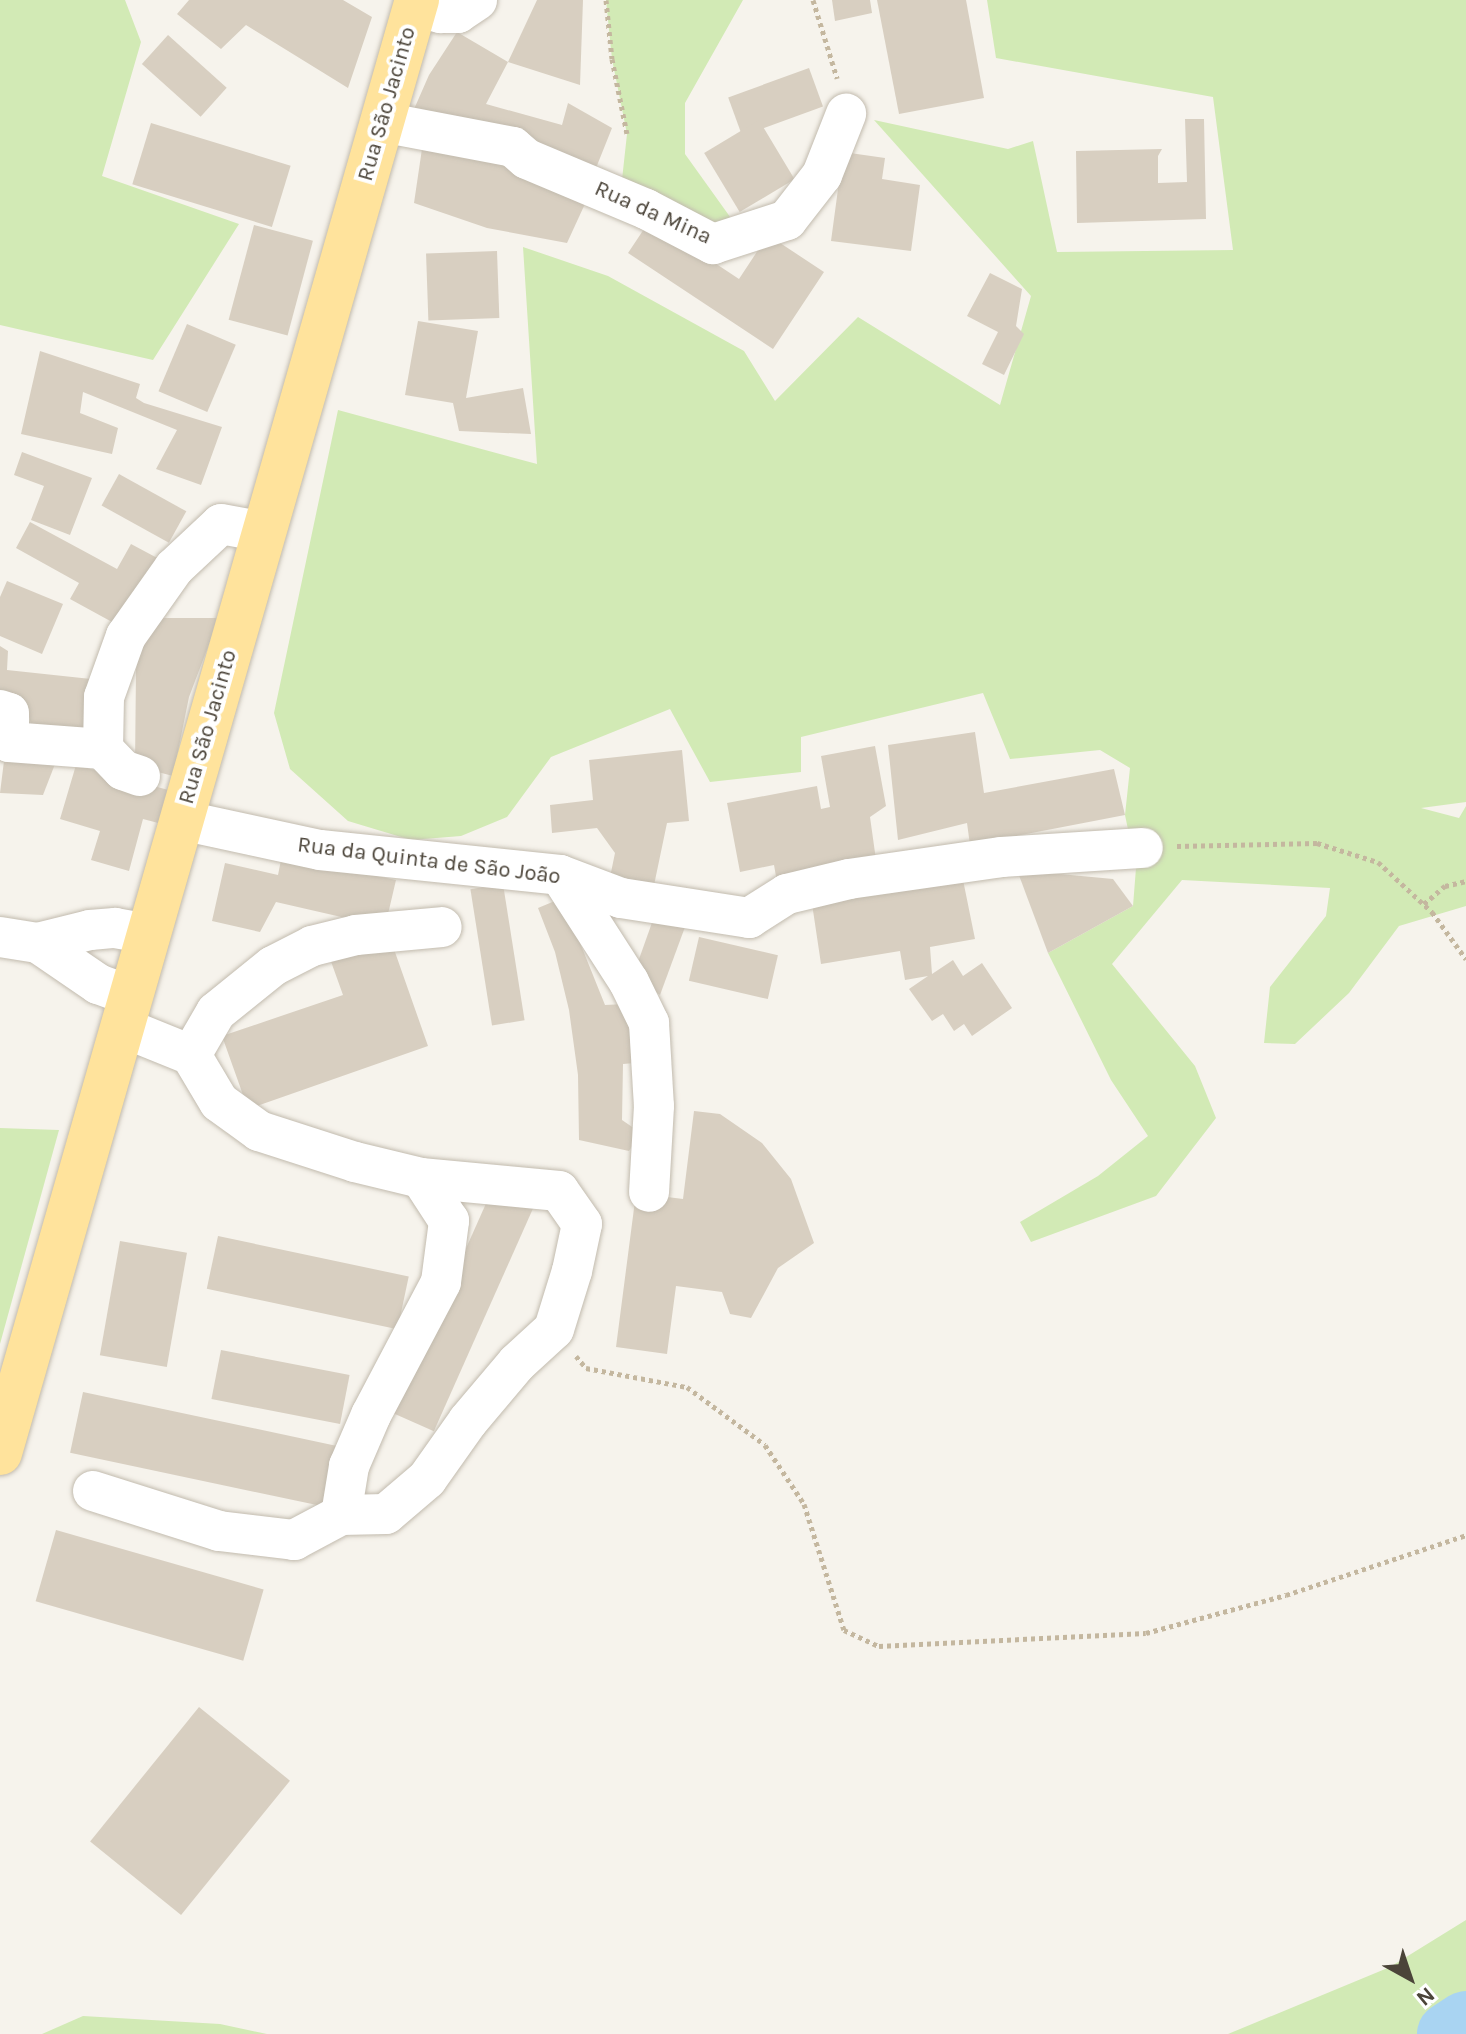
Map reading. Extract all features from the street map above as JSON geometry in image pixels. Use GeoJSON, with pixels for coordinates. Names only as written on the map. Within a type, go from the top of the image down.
{"type":"FeatureCollection","features":[{"type":"Feature","properties":{"kind":"main road","name":"Rua São Jacinto"},"geometry":{"type":"LineString","coordinates":[[0,1453],[417,3]]}},
{"type":"Feature","properties":{"kind":"street"},"geometry":{"type":"LineString","coordinates":[[417,3],[441,13],[458,13],[477,0]]}},
{"type":"Feature","properties":{"kind":"street","name":"Rua da Mina"},"geometry":{"type":"LineString","coordinates":[[382,122],[513,147],[527,159],[646,209],[713,244],[787,220],[822,175],[846,114]]}},
{"type":"Feature","properties":{"kind":"street"},"geometry":{"type":"LineString","coordinates":[[103,749],[104,697],[126,636],[174,568],[221,524],[264,532]]}},
{"type":"Feature","properties":{"kind":"street"},"geometry":{"type":"LineString","coordinates":[[0,710],[9,713],[9,742],[103,749],[123,770],[140,776]]}},
{"type":"Feature","properties":{"kind":"street","name":"Rua da Quinta de São João"},"geometry":{"type":"LineString","coordinates":[[181,820],[320,850],[560,875],[621,898],[749,918],[787,894],[849,879],[1002,857],[1143,848]]}},
{"type":"Feature","properties":{"kind":"street"},"geometry":{"type":"LineString","coordinates":[[560,875],[629,982],[649,1023],[654,1106],[649,1192]]}},
{"type":"Feature","properties":{"kind":"street"},"geometry":{"type":"LineString","coordinates":[[191,1055],[216,1012],[273,966],[312,946],[356,935],[442,927]]}},
{"type":"Feature","properties":{"kind":"street"},"geometry":{"type":"LineString","coordinates":[[19,940],[115,928],[149,934]]}},
{"type":"Feature","properties":{"kind":"street"},"geometry":{"type":"LineString","coordinates":[[19,940],[98,984],[127,1012],[191,1055],[219,1102],[259,1131],[355,1162],[421,1178],[559,1191],[582,1224],[554,1329],[507,1375],[427,1479],[386,1514],[341,1515],[294,1540],[219,1531],[93,1491]]}},
{"type":"Feature","properties":{"kind":"street"},"geometry":{"type":"LineString","coordinates":[[341,1515],[349,1466],[371,1415],[441,1282],[449,1221],[421,1178]]}},
{"type":"Feature","properties":{"kind":"path"},"geometry":{"type":"LineString","coordinates":[[606,0],[612,59],[627,134]]}},
{"type":"Feature","properties":{"kind":"path"},"geometry":{"type":"LineString","coordinates":[[813,0],[846,114]]}},
{"type":"Feature","properties":{"kind":"path"},"geometry":{"type":"LineString","coordinates":[[1143,848],[1317,843],[1378,862],[1424,904],[1466,959]]}},
{"type":"Feature","properties":{"kind":"path"},"geometry":{"type":"LineString","coordinates":[[1424,904],[1445,886],[1466,881]]}},
{"type":"Feature","properties":{"kind":"path"},"geometry":{"type":"LineString","coordinates":[[554,1329],[586,1368],[687,1387],[765,1445],[804,1504],[844,1630],[879,1646],[1146,1633],[1286,1595],[1466,1535]]}},
{"type":"Feature","properties":{"kind":"green space"},"geometry":{"type":"Polygon","coordinates":[[[0,0],[125,0],[141,42],[102,176],[239,224],[153,360],[0,325],[0,0]]]}},
{"type":"Feature","properties":{"kind":"green space"},"geometry":{"type":"Polygon","coordinates":[[[606,0],[743,0],[685,103],[685,154],[743,235],[620,198],[627,134],[612,59],[606,0]]]}},
{"type":"Feature","properties":{"kind":"green space"},"geometry":{"type":"Polygon","coordinates":[[[987,0],[1466,0],[1466,802],[1421,808],[1459,818],[1466,806],[1466,906],[1399,926],[1349,993],[1295,1044],[1264,1043],[1270,987],[1326,916],[1330,888],[1182,880],[1112,964],[1195,1066],[1216,1118],[1156,1196],[1031,1242],[1020,1222],[1098,1176],[1148,1136],[1111,1080],[1048,953],[1133,906],[1136,868],[1125,815],[1130,768],[1100,750],[1010,759],[983,693],[801,737],[801,772],[710,782],[670,709],[551,757],[507,817],[461,836],[411,840],[348,821],[290,769],[274,713],[338,410],[537,464],[523,247],[608,276],[744,351],[775,401],[858,317],[1000,405],[1031,296],[874,120],[1008,149],[1033,141],[1057,252],[1233,250],[1213,97],[996,58],[987,0]]]}},
{"type":"Feature","properties":{"kind":"green space"},"geometry":{"type":"Polygon","coordinates":[[[0,1128],[59,1130],[0,1344],[0,1128]]]}},
{"type":"Feature","properties":{"kind":"green space"},"geometry":{"type":"Polygon","coordinates":[[[1466,1920],[1466,2034],[1228,2034],[1390,1967],[1466,1920]]]}},
{"type":"Feature","properties":{"kind":"green space"},"geometry":{"type":"Polygon","coordinates":[[[83,2016],[220,2024],[267,2034],[42,2034],[83,2016]]]}},
{"type":"Feature","properties":{"kind":"building"},"geometry":{"type":"Polygon","coordinates":[[[189,0],[343,0],[372,17],[348,88],[246,25],[221,49],[177,14],[189,0]]]}},
{"type":"Feature","properties":{"kind":"building"},"geometry":{"type":"Polygon","coordinates":[[[537,0],[583,0],[580,85],[508,62],[537,0]]]}},
{"type":"Feature","properties":{"kind":"building"},"geometry":{"type":"Polygon","coordinates":[[[832,0],[870,0],[872,13],[835,21],[832,0]]]}},
{"type":"Feature","properties":{"kind":"building"},"geometry":{"type":"Polygon","coordinates":[[[877,0],[966,0],[984,98],[899,114],[877,0]]]}},
{"type":"Feature","properties":{"kind":"building"},"geometry":{"type":"Polygon","coordinates":[[[457,32],[508,62],[486,104],[562,125],[568,103],[612,128],[596,168],[411,116],[429,75],[457,32]]]}},
{"type":"Feature","properties":{"kind":"building"},"geometry":{"type":"Polygon","coordinates":[[[168,35],[227,88],[201,117],[142,64],[168,35]]]}},
{"type":"Feature","properties":{"kind":"building"},"geometry":{"type":"Polygon","coordinates":[[[809,68],[823,107],[742,136],[728,97],[809,68]]]}},
{"type":"Feature","properties":{"kind":"building"},"geometry":{"type":"Polygon","coordinates":[[[1185,119],[1204,119],[1206,219],[1077,223],[1076,151],[1162,149],[1158,156],[1158,183],[1187,182],[1185,119]]]}},
{"type":"Feature","properties":{"kind":"building"},"geometry":{"type":"Polygon","coordinates":[[[759,120],[795,179],[740,212],[704,153],[759,120]]]}},
{"type":"Feature","properties":{"kind":"building"},"geometry":{"type":"Polygon","coordinates":[[[151,123],[291,166],[272,227],[132,184],[151,123]]]}},
{"type":"Feature","properties":{"kind":"building"},"geometry":{"type":"Polygon","coordinates":[[[423,142],[480,143],[590,193],[567,243],[487,228],[414,203],[423,142]]]}},
{"type":"Feature","properties":{"kind":"building"},"geometry":{"type":"Polygon","coordinates":[[[843,152],[885,158],[882,179],[920,185],[911,251],[831,241],[843,152]]]}},
{"type":"Feature","properties":{"kind":"building"},"geometry":{"type":"Polygon","coordinates":[[[650,220],[739,279],[768,235],[824,272],[773,349],[628,253],[650,220]]]}},
{"type":"Feature","properties":{"kind":"building"},"geometry":{"type":"Polygon","coordinates":[[[254,225],[313,241],[288,335],[229,320],[254,225]]]}},
{"type":"Feature","properties":{"kind":"building"},"geometry":{"type":"Polygon","coordinates":[[[497,251],[499,318],[428,320],[426,253],[497,251]]]}},
{"type":"Feature","properties":{"kind":"building"},"geometry":{"type":"Polygon","coordinates":[[[990,273],[1022,289],[1016,326],[1024,334],[1004,375],[982,364],[998,332],[967,316],[990,273]]]}},
{"type":"Feature","properties":{"kind":"building"},"geometry":{"type":"Polygon","coordinates":[[[418,321],[478,331],[466,398],[523,388],[531,434],[459,431],[453,403],[405,395],[418,321]]]}},
{"type":"Feature","properties":{"kind":"building"},"geometry":{"type":"Polygon","coordinates":[[[187,324],[236,345],[207,412],[158,391],[187,324]]]}},
{"type":"Feature","properties":{"kind":"building"},"geometry":{"type":"Polygon","coordinates":[[[40,351],[140,384],[136,398],[144,403],[222,427],[201,485],[156,469],[177,430],[83,392],[80,413],[118,428],[112,454],[21,434],[40,351]]]}},
{"type":"Feature","properties":{"kind":"building"},"geometry":{"type":"Polygon","coordinates":[[[22,452],[92,478],[70,535],[31,520],[44,486],[14,475],[22,452]]]}},
{"type":"Feature","properties":{"kind":"building"},"geometry":{"type":"Polygon","coordinates":[[[119,474],[186,511],[169,543],[102,505],[119,474]]]}},
{"type":"Feature","properties":{"kind":"building"},"geometry":{"type":"Polygon","coordinates":[[[30,522],[117,569],[131,544],[161,560],[123,628],[70,599],[79,583],[16,548],[30,522]]]}},
{"type":"Feature","properties":{"kind":"building"},"geometry":{"type":"Polygon","coordinates":[[[7,581],[63,604],[42,654],[0,636],[0,597],[7,581]]]}},
{"type":"Feature","properties":{"kind":"building"},"geometry":{"type":"Polygon","coordinates":[[[147,618],[219,618],[189,697],[173,776],[135,766],[136,669],[147,618]]]}},
{"type":"Feature","properties":{"kind":"building"},"geometry":{"type":"Polygon","coordinates":[[[0,646],[8,651],[7,670],[91,679],[86,732],[32,729],[28,712],[0,704],[0,646]]]}},
{"type":"Feature","properties":{"kind":"building"},"geometry":{"type":"Polygon","coordinates":[[[975,732],[984,793],[1114,769],[1125,815],[970,845],[967,823],[898,840],[888,745],[975,732]]]}},
{"type":"Feature","properties":{"kind":"building"},"geometry":{"type":"Polygon","coordinates":[[[875,746],[886,806],[870,817],[877,867],[777,882],[774,865],[740,872],[727,803],[817,786],[821,809],[830,807],[821,756],[875,746]]]}},
{"type":"Feature","properties":{"kind":"building"},"geometry":{"type":"Polygon","coordinates":[[[682,750],[689,821],[667,823],[653,890],[609,882],[615,853],[597,828],[552,833],[550,805],[593,800],[589,760],[682,750]]]}},
{"type":"Feature","properties":{"kind":"building"},"geometry":{"type":"Polygon","coordinates":[[[57,759],[43,795],[0,793],[4,761],[57,759]]]}},
{"type":"Feature","properties":{"kind":"building"},"geometry":{"type":"Polygon","coordinates":[[[76,765],[172,791],[162,824],[143,819],[129,871],[91,860],[100,831],[60,819],[76,765]]]}},
{"type":"Feature","properties":{"kind":"building"},"geometry":{"type":"Polygon","coordinates":[[[282,855],[396,880],[385,927],[276,902],[260,932],[212,921],[225,863],[278,875],[282,855]]]}},
{"type":"Feature","properties":{"kind":"building"},"geometry":{"type":"Polygon","coordinates":[[[961,870],[975,939],[930,947],[932,974],[953,960],[963,976],[982,963],[1012,1008],[972,1036],[964,1024],[954,1031],[943,1014],[932,1021],[909,989],[928,976],[905,980],[900,951],[821,964],[811,897],[961,870]]]}},
{"type":"Feature","properties":{"kind":"building"},"geometry":{"type":"Polygon","coordinates":[[[1017,870],[1113,879],[1133,906],[1048,953],[1017,870]]]}},
{"type":"Feature","properties":{"kind":"building"},"geometry":{"type":"Polygon","coordinates":[[[503,884],[525,1020],[492,1025],[470,889],[503,884]]]}},
{"type":"Feature","properties":{"kind":"building"},"geometry":{"type":"Polygon","coordinates":[[[562,898],[605,1005],[625,1004],[635,1063],[623,1064],[622,1120],[641,1133],[629,1151],[579,1140],[578,1075],[569,1010],[555,952],[538,908],[562,898]]]}},
{"type":"Feature","properties":{"kind":"building"},"geometry":{"type":"Polygon","coordinates":[[[654,917],[685,927],[660,995],[633,976],[654,917]]]}},
{"type":"Feature","properties":{"kind":"building"},"geometry":{"type":"Polygon","coordinates":[[[389,935],[428,1046],[248,1109],[222,1036],[343,995],[329,956],[389,935]]]}},
{"type":"Feature","properties":{"kind":"building"},"geometry":{"type":"Polygon","coordinates":[[[699,937],[778,955],[768,999],[689,981],[699,937]]]}},
{"type":"Feature","properties":{"kind":"building"},"geometry":{"type":"Polygon","coordinates":[[[694,1111],[720,1114],[762,1143],[791,1179],[814,1243],[778,1268],[751,1318],[730,1314],[722,1292],[676,1286],[667,1354],[616,1347],[636,1193],[683,1199],[694,1111]]]}},
{"type":"Feature","properties":{"kind":"building"},"geometry":{"type":"Polygon","coordinates":[[[492,1190],[533,1208],[434,1431],[393,1413],[492,1190]]]}},
{"type":"Feature","properties":{"kind":"building"},"geometry":{"type":"Polygon","coordinates":[[[218,1236],[409,1277],[398,1329],[207,1289],[218,1236]]]}},
{"type":"Feature","properties":{"kind":"building"},"geometry":{"type":"Polygon","coordinates":[[[120,1241],[187,1253],[167,1367],[100,1355],[120,1241]]]}},
{"type":"Feature","properties":{"kind":"building"},"geometry":{"type":"Polygon","coordinates":[[[221,1350],[350,1375],[340,1424],[211,1399],[221,1350]]]}},
{"type":"Feature","properties":{"kind":"building"},"geometry":{"type":"Polygon","coordinates":[[[83,1392],[339,1446],[326,1507],[70,1453],[83,1392]]]}},
{"type":"Feature","properties":{"kind":"building"},"geometry":{"type":"Polygon","coordinates":[[[56,1530],[264,1590],[243,1661],[36,1601],[56,1530]]]}},
{"type":"Feature","properties":{"kind":"building"},"geometry":{"type":"Polygon","coordinates":[[[199,1707],[290,1781],[181,1915],[90,1841],[199,1707]]]}},
{"type":"Feature","properties":{"kind":"waterway"},"geometry":{"type":"LineString","coordinates":[[1449,2034],[1466,2023]]}}]}
